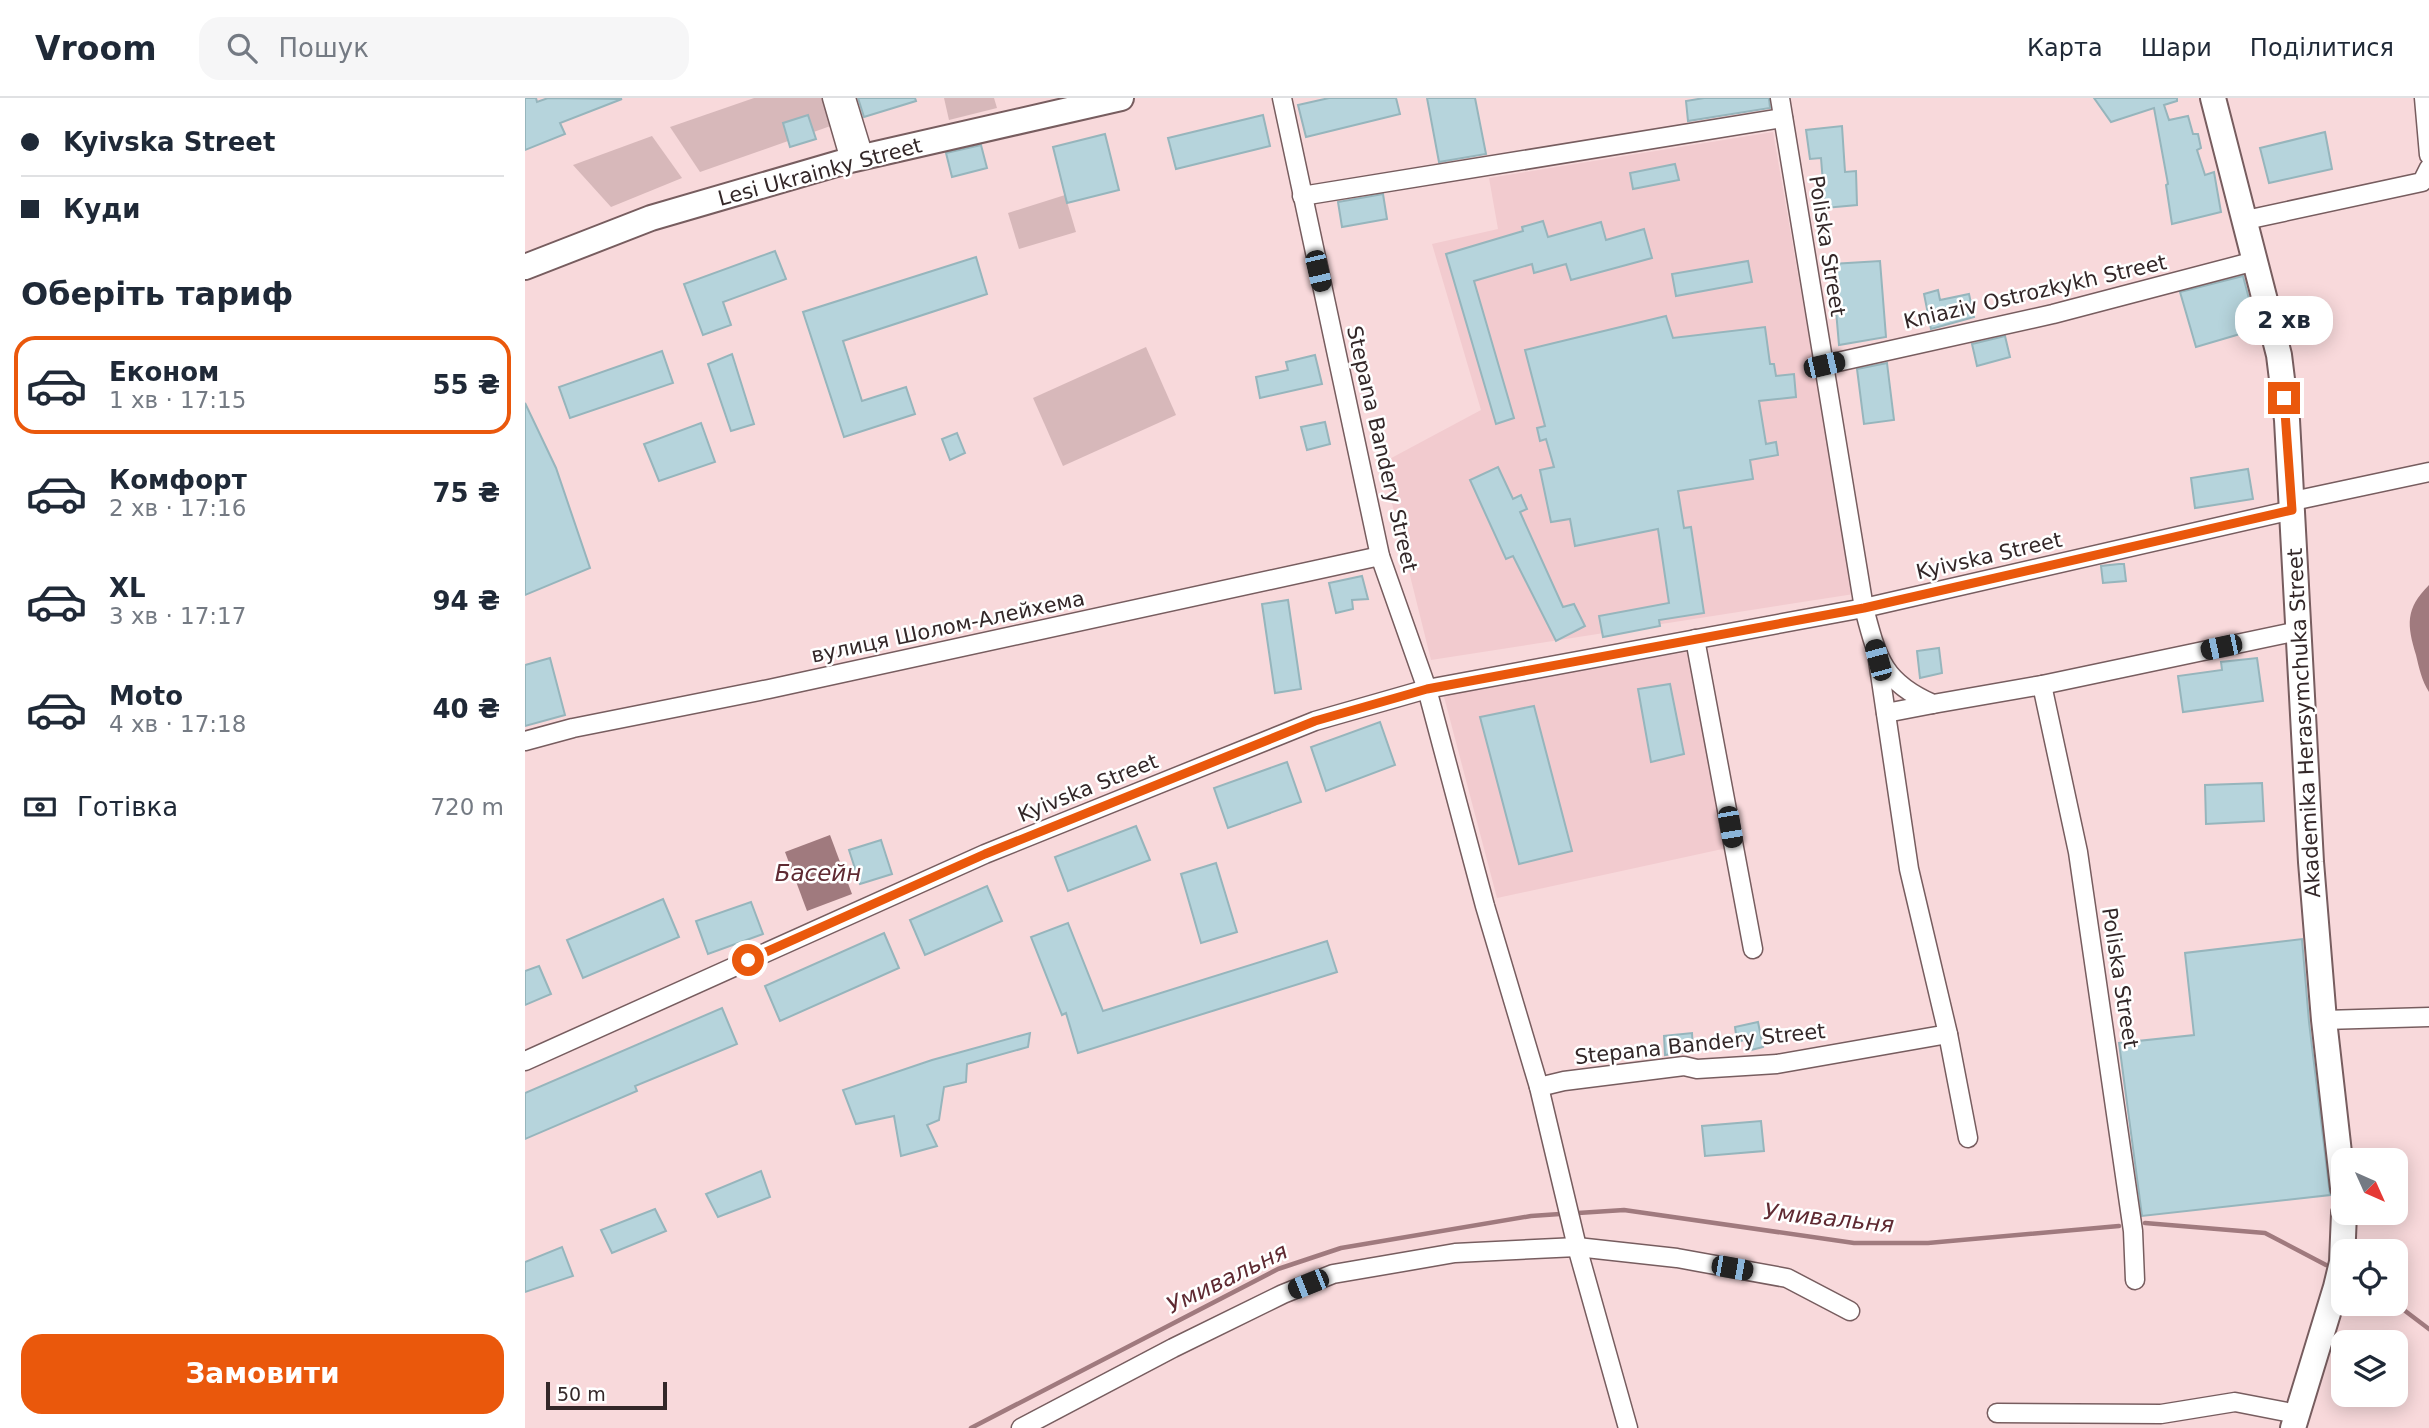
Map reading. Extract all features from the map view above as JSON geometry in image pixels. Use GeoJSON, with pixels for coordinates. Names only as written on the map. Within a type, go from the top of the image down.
{"type":"FeatureCollection","features":[{"type":"Feature","properties":{"kind":"main road","name":"Lesi Ukrainky Street"},"geometry":{"type":"LineString","coordinates":[[525,267],[651,218],[857,158],[1121,98]]}},
{"type":"Feature","properties":{"kind":"main road","name":"Akademika Herasymchuka Street"},"geometry":{"type":"LineString","coordinates":[[2213,98],[2279,355],[2298,588],[2311,862],[2324,1020],[2338,1148]]}},
{"type":"Feature","properties":{"kind":"main road"},"geometry":{"type":"LineString","coordinates":[[2295,1421],[2336,1287],[2342,1262],[2344,1225]]}},
{"type":"Feature","properties":{"kind":"street"},"geometry":{"type":"LineString","coordinates":[[832,98],[857,158]]}},
{"type":"Feature","properties":{"kind":"street"},"geometry":{"type":"LineString","coordinates":[[846,98],[857,158]]}},
{"type":"Feature","properties":{"kind":"street","name":"Stepana Bandery Street"},"geometry":{"type":"LineString","coordinates":[[1282,98],[1380,556],[1427,689],[1485,906],[1539,1087],[1577,1247],[1628,1428]]}},
{"type":"Feature","properties":{"kind":"street","name":"Poliska Street"},"geometry":{"type":"LineString","coordinates":[[1780,98],[1864,608],[1878,660]]}},
{"type":"Feature","properties":{"kind":"street"},"geometry":{"type":"LineString","coordinates":[[2424,98],[2429,155]]}},
{"type":"Feature","properties":{"kind":"street"},"geometry":{"type":"LineString","coordinates":[[1302,196],[1783,118]]}},
{"type":"Feature","properties":{"kind":"street"},"geometry":{"type":"LineString","coordinates":[[2246,220],[2423,182],[2429,168]]}},
{"type":"Feature","properties":{"kind":"street","name":"Kniaziv Ostrozkykh Street"},"geometry":{"type":"LineString","coordinates":[[1824,365],[2053,314],[2255,261]]}},
{"type":"Feature","properties":{"kind":"street","name":"Kyivska Street"},"geometry":{"type":"LineString","coordinates":[[525,1061],[985,854],[1315,721],[1427,689],[1864,608],[2429,472]]}},
{"type":"Feature","properties":{"kind":"street","name":"вулиця Шолом-Алейхема"},"geometry":{"type":"LineString","coordinates":[[525,741],[573,728],[769,689],[1380,556]]}},
{"type":"Feature","properties":{"kind":"street"},"geometry":{"type":"LineString","coordinates":[[1886,713],[2042,685],[2298,631]]}},
{"type":"Feature","properties":{"kind":"street"},"geometry":{"type":"LineString","coordinates":[[1695,639],[1753,949]]}},
{"type":"Feature","properties":{"kind":"street"},"geometry":{"type":"LineString","coordinates":[[1878,660],[1893,678],[1918,698],[1933,704]]}},
{"type":"Feature","properties":{"kind":"street"},"geometry":{"type":"LineString","coordinates":[[1878,660],[1909,869],[1948,1034],[1968,1138]]}},
{"type":"Feature","properties":{"kind":"street","name":"Poliska Street"},"geometry":{"type":"LineString","coordinates":[[2042,685],[2078,852],[2133,1231],[2134,1280]]}},
{"type":"Feature","properties":{"kind":"street"},"geometry":{"type":"LineString","coordinates":[[2324,1020],[2429,1017]]}},
{"type":"Feature","properties":{"kind":"street","name":"Stepana Bandery Street"},"geometry":{"type":"LineString","coordinates":[[1539,1087],[1564,1081],[1684,1066],[1697,1069],[1777,1064],[1948,1034]]}},
{"type":"Feature","properties":{"kind":"street"},"geometry":{"type":"LineString","coordinates":[[1021,1428],[1283,1294],[1333,1274],[1455,1254],[1577,1247],[1677,1258],[1787,1278],[1850,1311]]}},
{"type":"Feature","properties":{"kind":"street"},"geometry":{"type":"LineString","coordinates":[[1997,1413],[2161,1414],[2235,1402],[2295,1421]]}},
{"type":"Feature","properties":{"kind":"shaded area"},"geometry":{"type":"Polygon","coordinates":[[[754,98],[831,98],[839,123],[700,172],[670,127],[754,98]]]}},
{"type":"Feature","properties":{"kind":"shaded area"},"geometry":{"type":"Polygon","coordinates":[[[944,98],[994,98],[997,108],[949,120],[944,98]]]}},
{"type":"Feature","properties":{"kind":"shaded area"},"geometry":{"type":"Polygon","coordinates":[[[1773,132],[1854,594],[1431,660],[1382,463],[1481,410],[1432,244],[1498,229],[1489,178],[1773,132]]]}},
{"type":"Feature","properties":{"kind":"shaded area"},"geometry":{"type":"Polygon","coordinates":[[[652,136],[682,178],[611,207],[573,165],[652,136]]]}},
{"type":"Feature","properties":{"kind":"shaded area"},"geometry":{"type":"Polygon","coordinates":[[[1065,195],[1076,232],[1019,249],[1008,213],[1065,195]]]}},
{"type":"Feature","properties":{"kind":"shaded area"},"geometry":{"type":"Polygon","coordinates":[[[1146,347],[1176,415],[1063,466],[1033,398],[1146,347]]]}},
{"type":"Feature","properties":{"kind":"shaded area"},"geometry":{"type":"Polygon","coordinates":[[[1693,651],[1727,848],[1497,898],[1443,693],[1693,651]]]}},
{"type":"Feature","properties":{"kind":"water"},"geometry":{"type":"Polygon","coordinates":[[[2429,585],[2429,692],[2413,644],[2410,618],[2416,602],[2429,585]]]}},
{"type":"Feature","properties":{"kind":"water","name":"Басейн"},"geometry":{"type":"Polygon","coordinates":[[[830,835],[852,894],[807,911],[785,852],[830,835]]]}},
{"type":"Feature","properties":{"kind":"building"},"geometry":{"type":"Polygon","coordinates":[[[525,98],[536,98],[537,102],[548,98],[622,99],[560,123],[565,134],[525,150],[525,98]]]}},
{"type":"Feature","properties":{"kind":"building"},"geometry":{"type":"Polygon","coordinates":[[[858,98],[915,98],[916,101],[864,117],[858,98]]]}},
{"type":"Feature","properties":{"kind":"building"},"geometry":{"type":"Polygon","coordinates":[[[1329,98],[1396,98],[1400,114],[1306,137],[1298,105],[1329,98]]]}},
{"type":"Feature","properties":{"kind":"building"},"geometry":{"type":"Polygon","coordinates":[[[1427,98],[1475,98],[1486,154],[1439,162],[1427,98]]]}},
{"type":"Feature","properties":{"kind":"building"},"geometry":{"type":"Polygon","coordinates":[[[1704,98],[1769,98],[1770,108],[1688,121],[1686,101],[1704,98]]]}},
{"type":"Feature","properties":{"kind":"building"},"geometry":{"type":"Polygon","coordinates":[[[2094,98],[2177,98],[2177,101],[2164,105],[2169,120],[2188,116],[2193,134],[2198,134],[2201,148],[2197,150],[2205,175],[2214,172],[2221,212],[2172,224],[2168,184],[2154,108],[2111,122],[2094,98]]]}},
{"type":"Feature","properties":{"kind":"building"},"geometry":{"type":"Polygon","coordinates":[[[808,115],[816,139],[790,147],[783,123],[808,115]]]}},
{"type":"Feature","properties":{"kind":"building"},"geometry":{"type":"Polygon","coordinates":[[[1263,115],[1270,146],[1176,169],[1168,138],[1263,115]]]}},
{"type":"Feature","properties":{"kind":"building"},"geometry":{"type":"Polygon","coordinates":[[[1842,126],[1845,172],[1856,171],[1857,205],[1825,208],[1821,158],[1810,159],[1806,130],[1842,126]]]}},
{"type":"Feature","properties":{"kind":"building"},"geometry":{"type":"Polygon","coordinates":[[[2325,132],[2332,169],[2269,183],[2260,148],[2325,132]]]}},
{"type":"Feature","properties":{"kind":"building"},"geometry":{"type":"Polygon","coordinates":[[[1105,134],[1119,190],[1067,203],[1053,147],[1105,134]]]}},
{"type":"Feature","properties":{"kind":"building"},"geometry":{"type":"Polygon","coordinates":[[[981,145],[987,168],[952,177],[946,153],[981,145]]]}},
{"type":"Feature","properties":{"kind":"building"},"geometry":{"type":"Polygon","coordinates":[[[1675,164],[1679,180],[1633,189],[1630,173],[1675,164]]]}},
{"type":"Feature","properties":{"kind":"building"},"geometry":{"type":"Polygon","coordinates":[[[1383,194],[1387,219],[1342,227],[1338,202],[1383,194]]]}},
{"type":"Feature","properties":{"kind":"building"},"geometry":{"type":"Polygon","coordinates":[[[1543,221],[1548,237],[1601,222],[1606,240],[1644,229],[1652,258],[1571,280],[1566,264],[1534,273],[1532,264],[1474,281],[1514,418],[1496,424],[1446,254],[1523,231],[1522,227],[1543,221]]]}},
{"type":"Feature","properties":{"kind":"building"},"geometry":{"type":"Polygon","coordinates":[[[775,251],[786,279],[723,302],[731,325],[703,335],[684,284],[775,251]]]}},
{"type":"Feature","properties":{"kind":"building"},"geometry":{"type":"Polygon","coordinates":[[[976,257],[987,294],[843,341],[862,401],[906,387],[915,414],[844,437],[803,312],[976,257]]]}},
{"type":"Feature","properties":{"kind":"building"},"geometry":{"type":"Polygon","coordinates":[[[1748,261],[1752,282],[1676,296],[1672,274],[1748,261]]]}},
{"type":"Feature","properties":{"kind":"building"},"geometry":{"type":"Polygon","coordinates":[[[1880,261],[1886,337],[1839,345],[1832,264],[1880,261]]]}},
{"type":"Feature","properties":{"kind":"building"},"geometry":{"type":"Polygon","coordinates":[[[2243,276],[2257,329],[2196,347],[2180,292],[2243,276]]]}},
{"type":"Feature","properties":{"kind":"building"},"geometry":{"type":"Polygon","coordinates":[[[1938,290],[1940,300],[1969,294],[1974,317],[1931,329],[1924,294],[1938,290]]]}},
{"type":"Feature","properties":{"kind":"building"},"geometry":{"type":"Polygon","coordinates":[[[1666,316],[1673,338],[1765,327],[1770,364],[1774,364],[1776,376],[1794,374],[1796,397],[1759,401],[1766,444],[1776,442],[1778,455],[1750,460],[1753,479],[1678,491],[1684,528],[1691,527],[1704,613],[1659,620],[1660,626],[1603,637],[1599,616],[1669,603],[1658,529],[1575,546],[1570,519],[1551,522],[1540,470],[1554,467],[1546,439],[1540,441],[1537,428],[1545,426],[1525,350],[1666,316]]]}},
{"type":"Feature","properties":{"kind":"building"},"geometry":{"type":"Polygon","coordinates":[[[2005,336],[2010,357],[1977,366],[1972,344],[2005,336]]]}},
{"type":"Feature","properties":{"kind":"building"},"geometry":{"type":"Polygon","coordinates":[[[662,351],[673,383],[570,418],[559,387],[662,351]]]}},
{"type":"Feature","properties":{"kind":"building"},"geometry":{"type":"Polygon","coordinates":[[[732,354],[754,424],[731,431],[708,364],[732,354]]]}},
{"type":"Feature","properties":{"kind":"building"},"geometry":{"type":"Polygon","coordinates":[[[1315,355],[1322,384],[1260,398],[1256,377],[1288,370],[1286,362],[1315,355]]]}},
{"type":"Feature","properties":{"kind":"building"},"geometry":{"type":"Polygon","coordinates":[[[1887,363],[1894,420],[1864,424],[1857,369],[1887,363]]]}},
{"type":"Feature","properties":{"kind":"building"},"geometry":{"type":"Polygon","coordinates":[[[525,403],[556,468],[590,568],[525,595],[525,403]]]}},
{"type":"Feature","properties":{"kind":"building"},"geometry":{"type":"Polygon","coordinates":[[[1325,422],[1330,444],[1307,450],[1301,427],[1325,422]]]}},
{"type":"Feature","properties":{"kind":"building"},"geometry":{"type":"Polygon","coordinates":[[[701,423],[715,462],[659,481],[644,444],[701,423]]]}},
{"type":"Feature","properties":{"kind":"building"},"geometry":{"type":"Polygon","coordinates":[[[957,433],[965,453],[950,460],[942,439],[957,433]]]}},
{"type":"Feature","properties":{"kind":"building"},"geometry":{"type":"Polygon","coordinates":[[[1498,467],[1513,499],[1521,495],[1527,509],[1520,512],[1563,607],[1574,604],[1585,626],[1556,641],[1513,556],[1506,559],[1470,480],[1498,467]]]}},
{"type":"Feature","properties":{"kind":"building"},"geometry":{"type":"Polygon","coordinates":[[[2248,469],[2253,499],[2195,508],[2191,478],[2248,469]]]}},
{"type":"Feature","properties":{"kind":"building"},"geometry":{"type":"Polygon","coordinates":[[[2124,564],[2126,581],[2103,583],[2101,566],[2124,564]]]}},
{"type":"Feature","properties":{"kind":"building"},"geometry":{"type":"Polygon","coordinates":[[[1362,576],[1368,599],[1352,600],[1353,609],[1336,613],[1329,583],[1362,576]]]}},
{"type":"Feature","properties":{"kind":"building"},"geometry":{"type":"Polygon","coordinates":[[[1288,600],[1301,689],[1275,693],[1262,604],[1288,600]]]}},
{"type":"Feature","properties":{"kind":"building"},"geometry":{"type":"Polygon","coordinates":[[[1939,648],[1942,673],[1920,678],[1917,651],[1939,648]]]}},
{"type":"Feature","properties":{"kind":"building"},"geometry":{"type":"Polygon","coordinates":[[[550,658],[565,715],[525,726],[525,665],[550,658]]]}},
{"type":"Feature","properties":{"kind":"building"},"geometry":{"type":"Polygon","coordinates":[[[2257,658],[2263,701],[2183,712],[2178,676],[2222,670],[2221,662],[2257,658]]]}},
{"type":"Feature","properties":{"kind":"building"},"geometry":{"type":"Polygon","coordinates":[[[1670,684],[1684,754],[1651,762],[1638,689],[1670,684]]]}},
{"type":"Feature","properties":{"kind":"building"},"geometry":{"type":"Polygon","coordinates":[[[1534,706],[1572,851],[1519,864],[1480,717],[1534,706]]]}},
{"type":"Feature","properties":{"kind":"building"},"geometry":{"type":"Polygon","coordinates":[[[1380,722],[1395,765],[1326,791],[1311,747],[1380,722]]]}},
{"type":"Feature","properties":{"kind":"building"},"geometry":{"type":"Polygon","coordinates":[[[1287,762],[1301,802],[1228,828],[1214,788],[1287,762]]]}},
{"type":"Feature","properties":{"kind":"building"},"geometry":{"type":"Polygon","coordinates":[[[2262,783],[2264,821],[2206,824],[2205,785],[2262,783]]]}},
{"type":"Feature","properties":{"kind":"building"},"geometry":{"type":"Polygon","coordinates":[[[1136,826],[1150,860],[1068,891],[1055,857],[1136,826]]]}},
{"type":"Feature","properties":{"kind":"building"},"geometry":{"type":"Polygon","coordinates":[[[881,840],[892,874],[860,884],[849,850],[881,840]]]}},
{"type":"Feature","properties":{"kind":"building"},"geometry":{"type":"Polygon","coordinates":[[[1216,863],[1237,932],[1201,943],[1181,874],[1216,863]]]}},
{"type":"Feature","properties":{"kind":"building"},"geometry":{"type":"Polygon","coordinates":[[[987,886],[1002,921],[925,955],[910,920],[987,886]]]}},
{"type":"Feature","properties":{"kind":"building"},"geometry":{"type":"Polygon","coordinates":[[[663,899],[679,937],[583,978],[567,940],[663,899]]]}},
{"type":"Feature","properties":{"kind":"building"},"geometry":{"type":"Polygon","coordinates":[[[751,902],[763,934],[708,954],[696,921],[751,902]]]}},
{"type":"Feature","properties":{"kind":"building"},"geometry":{"type":"Polygon","coordinates":[[[1068,923],[1103,1011],[1327,941],[1337,972],[1078,1053],[1066,1013],[1062,1015],[1031,937],[1068,923]]]}},
{"type":"Feature","properties":{"kind":"building"},"geometry":{"type":"Polygon","coordinates":[[[884,933],[899,968],[780,1021],[765,986],[884,933]]]}},
{"type":"Feature","properties":{"kind":"building"},"geometry":{"type":"Polygon","coordinates":[[[2302,939],[2330,1195],[2142,1216],[2119,1043],[2194,1035],[2185,953],[2302,939]]]}},
{"type":"Feature","properties":{"kind":"building"},"geometry":{"type":"Polygon","coordinates":[[[539,966],[551,994],[525,1005],[525,971],[539,966]]]}},
{"type":"Feature","properties":{"kind":"building"},"geometry":{"type":"Polygon","coordinates":[[[722,1008],[737,1044],[635,1086],[637,1091],[525,1139],[525,1093],[722,1008]]]}},
{"type":"Feature","properties":{"kind":"building"},"geometry":{"type":"Polygon","coordinates":[[[1758,1022],[1763,1047],[1751,1050],[1748,1039],[1737,1042],[1735,1027],[1758,1022]]]}},
{"type":"Feature","properties":{"kind":"building"},"geometry":{"type":"Polygon","coordinates":[[[1030,1033],[1028,1047],[967,1064],[966,1082],[944,1087],[939,1120],[927,1125],[937,1146],[901,1156],[894,1116],[856,1124],[843,1090],[932,1060],[1030,1033]]]}},
{"type":"Feature","properties":{"kind":"building"},"geometry":{"type":"Polygon","coordinates":[[[1692,1033],[1693,1051],[1665,1055],[1664,1036],[1692,1033]]]}},
{"type":"Feature","properties":{"kind":"building"},"geometry":{"type":"Polygon","coordinates":[[[1761,1121],[1764,1151],[1705,1156],[1702,1126],[1761,1121]]]}},
{"type":"Feature","properties":{"kind":"building"},"geometry":{"type":"Polygon","coordinates":[[[761,1171],[770,1197],[718,1217],[706,1194],[761,1171]]]}},
{"type":"Feature","properties":{"kind":"building"},"geometry":{"type":"Polygon","coordinates":[[[655,1209],[666,1231],[612,1253],[601,1230],[655,1209]]]}},
{"type":"Feature","properties":{"kind":"building"},"geometry":{"type":"Polygon","coordinates":[[[562,1247],[573,1276],[525,1292],[525,1262],[562,1247]]]}},
{"type":"Feature","properties":{"kind":"waterway","name":"Умивальня"},"geometry":{"type":"LineString","coordinates":[[1578,1213],[1624,1210],[1854,1243],[1928,1243],[2119,1226]]}},
{"type":"Feature","properties":{"kind":"waterway","name":"Умивальня"},"geometry":{"type":"LineString","coordinates":[[971,1428],[1278,1269],[1341,1248],[1531,1216],[1560,1214]]}},
{"type":"Feature","properties":{"kind":"waterway","name":"Умивальня"},"geometry":{"type":"LineString","coordinates":[[2145,1223],[2265,1233],[2326,1265]]}},
{"type":"Feature","properties":{"kind":"waterway","name":"Умивальня"},"geometry":{"type":"LineString","coordinates":[[2408,1313],[2429,1329]]}},
{"type":"Feature","properties":{"kind":"route"},"geometry":{"type":"LineString","coordinates":[[748,960],[985,854],[1315,721],[1427,689],[1864,608],[2292,510],[2284,398]]}}]}
